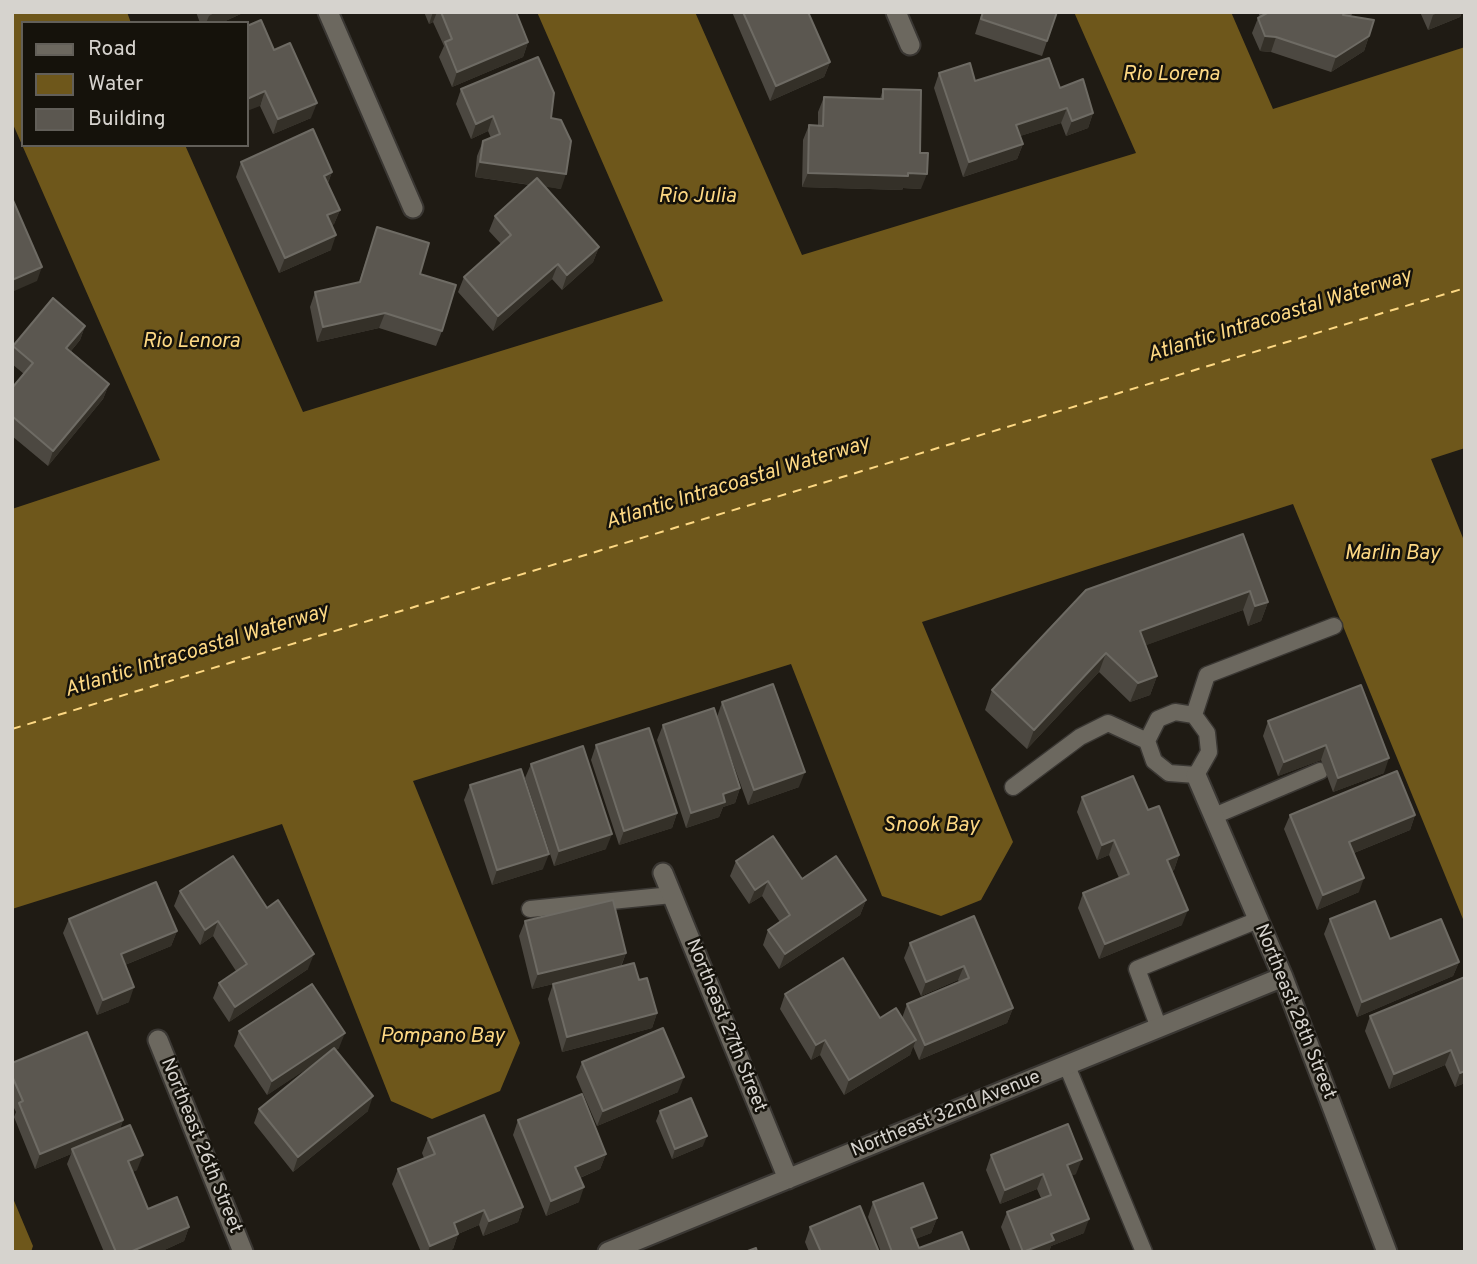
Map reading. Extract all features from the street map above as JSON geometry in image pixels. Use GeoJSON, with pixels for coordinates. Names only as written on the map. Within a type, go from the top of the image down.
{"type":"FeatureCollection","features":[{"type":"Feature","properties":{"kind":"street"},"geometry":{"type":"LineString","coordinates":[[328,12],[413,208]]}},
{"type":"Feature","properties":{"kind":"street"},"geometry":{"type":"LineString","coordinates":[[896,12],[910,45]]}},
{"type":"Feature","properties":{"kind":"street","name":"Northeast 28th Street"},"geometry":{"type":"LineString","coordinates":[[1196,775],[1283,978],[1387,1252]]}},
{"type":"Feature","properties":{"kind":"street","name":"Northeast 27th Street"},"geometry":{"type":"LineString","coordinates":[[663,873],[788,1179]]}},
{"type":"Feature","properties":{"kind":"street","name":"Northeast 32nd Avenue"},"geometry":{"type":"LineString","coordinates":[[608,1252],[1283,978]]}},
{"type":"Feature","properties":{"kind":"street","name":"Northeast 26th Street"},"geometry":{"type":"LineString","coordinates":[[158,1041],[243,1252]]}},
{"type":"Feature","properties":{"kind":"lane"},"geometry":{"type":"LineString","coordinates":[[1194,715],[1207,675],[1334,626]]}},
{"type":"Feature","properties":{"kind":"lane"},"geometry":{"type":"LineString","coordinates":[[1174,712],[1194,715],[1207,733],[1209,752],[1196,775],[1169,774],[1154,761],[1147,741],[1158,719],[1174,712]]}},
{"type":"Feature","properties":{"kind":"lane"},"geometry":{"type":"LineString","coordinates":[[1013,787],[1080,737],[1108,723],[1147,741]]}},
{"type":"Feature","properties":{"kind":"lane"},"geometry":{"type":"LineString","coordinates":[[1214,816],[1320,771]]}},
{"type":"Feature","properties":{"kind":"lane"},"geometry":{"type":"LineString","coordinates":[[530,909],[672,895]]}},
{"type":"Feature","properties":{"kind":"lane"},"geometry":{"type":"LineString","coordinates":[[1159,1028],[1137,969],[1258,920]]}},
{"type":"Feature","properties":{"kind":"lane"},"geometry":{"type":"LineString","coordinates":[[1067,1066],[1144,1252]]}},
{"type":"Feature","properties":{"kind":"water"},"geometry":{"type":"Polygon","coordinates":[[[12,12],[127,12],[130,21],[21,21],[21,143],[12,122],[12,12]]]}},
{"type":"Feature","properties":{"kind":"water"},"geometry":{"type":"Polygon","coordinates":[[[537,12],[695,12],[802,255],[1136,153],[1074,12],[1231,12],[1273,109],[1465,47],[1465,448],[1431,459],[1465,543],[1465,924],[1293,504],[922,622],[1013,842],[981,900],[941,916],[882,896],[791,664],[413,781],[520,1043],[500,1091],[432,1119],[391,1101],[282,824],[12,909],[12,509],[160,460],[23,147],[186,147],[303,412],[663,301],[537,12]]]}},
{"type":"Feature","properties":{"kind":"water"},"geometry":{"type":"Polygon","coordinates":[[[12,1196],[33,1246],[31,1252],[12,1252],[12,1196]]]}},
{"type":"Feature","properties":{"kind":"building"},"geometry":{"type":"Polygon","coordinates":[[[441,12],[516,12],[528,42],[457,72],[445,42],[452,39],[441,12]]]}},
{"type":"Feature","properties":{"kind":"building"},"geometry":{"type":"Polygon","coordinates":[[[743,12],[808,12],[830,62],[776,86],[743,12]]]}},
{"type":"Feature","properties":{"kind":"building"},"geometry":{"type":"Polygon","coordinates":[[[983,12],[1057,12],[1047,41],[981,19],[983,12]]]}},
{"type":"Feature","properties":{"kind":"building"},"geometry":{"type":"Polygon","coordinates":[[[1269,12],[1344,12],[1343,15],[1374,20],[1369,36],[1336,57],[1276,37],[1265,36],[1258,18],[1269,12]]]}},
{"type":"Feature","properties":{"kind":"building"},"geometry":{"type":"Polygon","coordinates":[[[261,20],[274,50],[290,43],[317,103],[278,119],[265,91],[248,99],[248,26],[261,20]]]}},
{"type":"Feature","properties":{"kind":"building"},"geometry":{"type":"Polygon","coordinates":[[[538,57],[554,93],[551,118],[561,120],[571,141],[566,174],[480,162],[483,141],[500,134],[493,116],[476,124],[461,89],[538,57]]]}},
{"type":"Feature","properties":{"kind":"building"},"geometry":{"type":"Polygon","coordinates":[[[1049,58],[1060,88],[1083,79],[1093,113],[1072,121],[1067,108],[1016,125],[1023,144],[969,162],[939,73],[970,63],[975,81],[1049,58]]]}},
{"type":"Feature","properties":{"kind":"building"},"geometry":{"type":"Polygon","coordinates":[[[883,89],[921,90],[920,153],[928,153],[927,174],[908,173],[908,176],[808,173],[809,125],[823,126],[824,97],[883,99],[883,89]]]}},
{"type":"Feature","properties":{"kind":"building"},"geometry":{"type":"Polygon","coordinates":[[[313,129],[332,172],[324,176],[340,210],[327,215],[336,235],[285,258],[241,162],[313,129]]]}},
{"type":"Feature","properties":{"kind":"building"},"geometry":{"type":"Polygon","coordinates":[[[537,178],[599,247],[567,275],[558,264],[498,316],[464,277],[511,235],[495,216],[537,178]]]}},
{"type":"Feature","properties":{"kind":"building"},"geometry":{"type":"Polygon","coordinates":[[[12,198],[42,267],[12,280],[12,198]]]}},
{"type":"Feature","properties":{"kind":"building"},"geometry":{"type":"Polygon","coordinates":[[[377,227],[429,243],[420,274],[456,285],[442,331],[385,313],[323,327],[315,292],[360,282],[377,227]]]}},
{"type":"Feature","properties":{"kind":"building"},"geometry":{"type":"Polygon","coordinates":[[[53,298],[85,326],[66,348],[109,384],[53,451],[12,416],[12,388],[33,363],[13,346],[53,298]]]}},
{"type":"Feature","properties":{"kind":"building"},"geometry":{"type":"Polygon","coordinates":[[[1243,534],[1268,602],[1255,606],[1250,591],[1140,631],[1157,676],[1138,683],[1106,653],[1034,730],[992,690],[1086,590],[1243,534]]]}},
{"type":"Feature","properties":{"kind":"building"},"geometry":{"type":"Polygon","coordinates":[[[773,684],[805,772],[754,790],[722,702],[773,684]]]}},
{"type":"Feature","properties":{"kind":"building"},"geometry":{"type":"Polygon","coordinates":[[[1361,685],[1389,758],[1338,778],[1326,745],[1284,762],[1268,721],[1361,685]]]}},
{"type":"Feature","properties":{"kind":"building"},"geometry":{"type":"Polygon","coordinates":[[[714,708],[740,788],[723,794],[725,802],[691,813],[663,725],[714,708]]]}},
{"type":"Feature","properties":{"kind":"building"},"geometry":{"type":"Polygon","coordinates":[[[649,728],[677,813],[624,831],[596,745],[649,728]]]}},
{"type":"Feature","properties":{"kind":"building"},"geometry":{"type":"Polygon","coordinates":[[[583,746],[612,834],[559,851],[531,764],[583,746]]]}},
{"type":"Feature","properties":{"kind":"building"},"geometry":{"type":"Polygon","coordinates":[[[521,769],[549,854],[497,870],[470,785],[521,769]]]}},
{"type":"Feature","properties":{"kind":"building"},"geometry":{"type":"Polygon","coordinates":[[[1397,771],[1415,815],[1349,842],[1364,878],[1323,895],[1290,815],[1397,771]]]}},
{"type":"Feature","properties":{"kind":"building"},"geometry":{"type":"Polygon","coordinates":[[[1133,776],[1148,810],[1159,806],[1179,855],[1167,860],[1188,910],[1105,944],[1083,893],[1129,874],[1114,840],[1102,845],[1082,797],[1133,776]]]}},
{"type":"Feature","properties":{"kind":"building"},"geometry":{"type":"Polygon","coordinates":[[[773,836],[802,879],[836,856],[866,900],[785,954],[768,930],[790,915],[768,881],[755,890],[736,861],[773,836]]]}},
{"type":"Feature","properties":{"kind":"building"},"geometry":{"type":"Polygon","coordinates":[[[233,856],[267,908],[278,900],[314,954],[235,1007],[219,983],[247,964],[218,921],[205,930],[180,891],[233,856]]]}},
{"type":"Feature","properties":{"kind":"building"},"geometry":{"type":"Polygon","coordinates":[[[156,882],[177,931],[121,954],[134,987],[103,1000],[69,919],[156,882]]]}},
{"type":"Feature","properties":{"kind":"building"},"geometry":{"type":"Polygon","coordinates":[[[613,900],[626,953],[538,974],[525,921],[613,900]]]}},
{"type":"Feature","properties":{"kind":"building"},"geometry":{"type":"Polygon","coordinates":[[[1375,901],[1390,939],[1441,919],[1459,962],[1362,1002],[1330,919],[1375,901]]]}},
{"type":"Feature","properties":{"kind":"building"},"geometry":{"type":"Polygon","coordinates":[[[974,916],[1013,1008],[925,1045],[907,1004],[969,978],[964,966],[926,982],[910,943],[974,916]]]}},
{"type":"Feature","properties":{"kind":"building"},"geometry":{"type":"Polygon","coordinates":[[[843,958],[880,1018],[896,1008],[916,1040],[849,1080],[825,1040],[816,1045],[785,994],[843,958]]]}},
{"type":"Feature","properties":{"kind":"building"},"geometry":{"type":"Polygon","coordinates":[[[634,963],[639,980],[647,978],[657,1013],[567,1037],[553,984],[634,963]]]}},
{"type":"Feature","properties":{"kind":"building"},"geometry":{"type":"Polygon","coordinates":[[[1465,977],[1465,1071],[1460,1073],[1451,1050],[1394,1074],[1370,1016],[1465,977]]]}},
{"type":"Feature","properties":{"kind":"building"},"geometry":{"type":"Polygon","coordinates":[[[312,984],[345,1033],[272,1081],[239,1031],[312,984]]]}},
{"type":"Feature","properties":{"kind":"building"},"geometry":{"type":"Polygon","coordinates":[[[663,1028],[684,1077],[603,1111],[582,1062],[663,1028]]]}},
{"type":"Feature","properties":{"kind":"building"},"geometry":{"type":"Polygon","coordinates":[[[87,1032],[123,1120],[40,1154],[19,1103],[23,1101],[12,1076],[12,1063],[87,1032]]]}},
{"type":"Feature","properties":{"kind":"building"},"geometry":{"type":"Polygon","coordinates":[[[334,1048],[373,1096],[298,1157],[259,1109],[334,1048]]]}},
{"type":"Feature","properties":{"kind":"building"},"geometry":{"type":"Polygon","coordinates":[[[582,1094],[606,1154],[575,1167],[584,1187],[551,1201],[518,1120],[582,1094]]]}},
{"type":"Feature","properties":{"kind":"building"},"geometry":{"type":"Polygon","coordinates":[[[691,1098],[707,1136],[675,1149],[660,1111],[691,1098]]]}},
{"type":"Feature","properties":{"kind":"building"},"geometry":{"type":"Polygon","coordinates":[[[484,1115],[523,1207],[489,1221],[484,1210],[454,1223],[458,1234],[430,1246],[398,1169],[435,1154],[428,1138],[484,1115]]]}},
{"type":"Feature","properties":{"kind":"building"},"geometry":{"type":"Polygon","coordinates":[[[1068,1124],[1082,1159],[1067,1165],[1089,1219],[1051,1234],[1054,1240],[1023,1252],[1007,1212],[1051,1195],[1043,1174],[1005,1190],[991,1155],[1068,1124]]]}},
{"type":"Feature","properties":{"kind":"building"},"geometry":{"type":"Polygon","coordinates":[[[130,1125],[143,1155],[128,1161],[148,1209],[177,1197],[189,1227],[130,1252],[116,1252],[72,1149],[130,1125]]]}},
{"type":"Feature","properties":{"kind":"building"},"geometry":{"type":"Polygon","coordinates":[[[923,1183],[937,1218],[911,1228],[919,1248],[962,1232],[970,1252],[892,1252],[873,1202],[923,1183]]]}},
{"type":"Feature","properties":{"kind":"building"},"geometry":{"type":"Polygon","coordinates":[[[860,1206],[879,1252],[821,1252],[810,1227],[860,1206]]]}},
{"type":"Feature","properties":{"kind":"ferry route"},"geometry":{"type":"LineString","coordinates":[[12,729],[1465,288]]}},
{"type":"Feature","properties":{"kind":"water label","name":"Rio Lorena"},"geometry":{"type":"Point","coordinates":[1171,76]}},
{"type":"Feature","properties":{"kind":"water label","name":"Rio Julia"},"geometry":{"type":"Point","coordinates":[697,198]}},
{"type":"Feature","properties":{"kind":"water label","name":"Atlantic Intracoastal Waterway"},"geometry":{"type":"Point","coordinates":[1280,317]}},
{"type":"Feature","properties":{"kind":"water label","name":"Rio Lenora"},"geometry":{"type":"Point","coordinates":[191,343]}},
{"type":"Feature","properties":{"kind":"water label","name":"Atlantic Intracoastal Waterway"},"geometry":{"type":"Point","coordinates":[738,484]}},
{"type":"Feature","properties":{"kind":"water label","name":"Marlin Bay"},"geometry":{"type":"Point","coordinates":[1392,555]}},
{"type":"Feature","properties":{"kind":"water label","name":"Atlantic Intracoastal Waterway"},"geometry":{"type":"Point","coordinates":[197,652]}},
{"type":"Feature","properties":{"kind":"water label","name":"Snook Bay"},"geometry":{"type":"Point","coordinates":[931,827]}},
{"type":"Feature","properties":{"kind":"water label","name":"Pompano Bay"},"geometry":{"type":"Point","coordinates":[442,1038]}}]}
